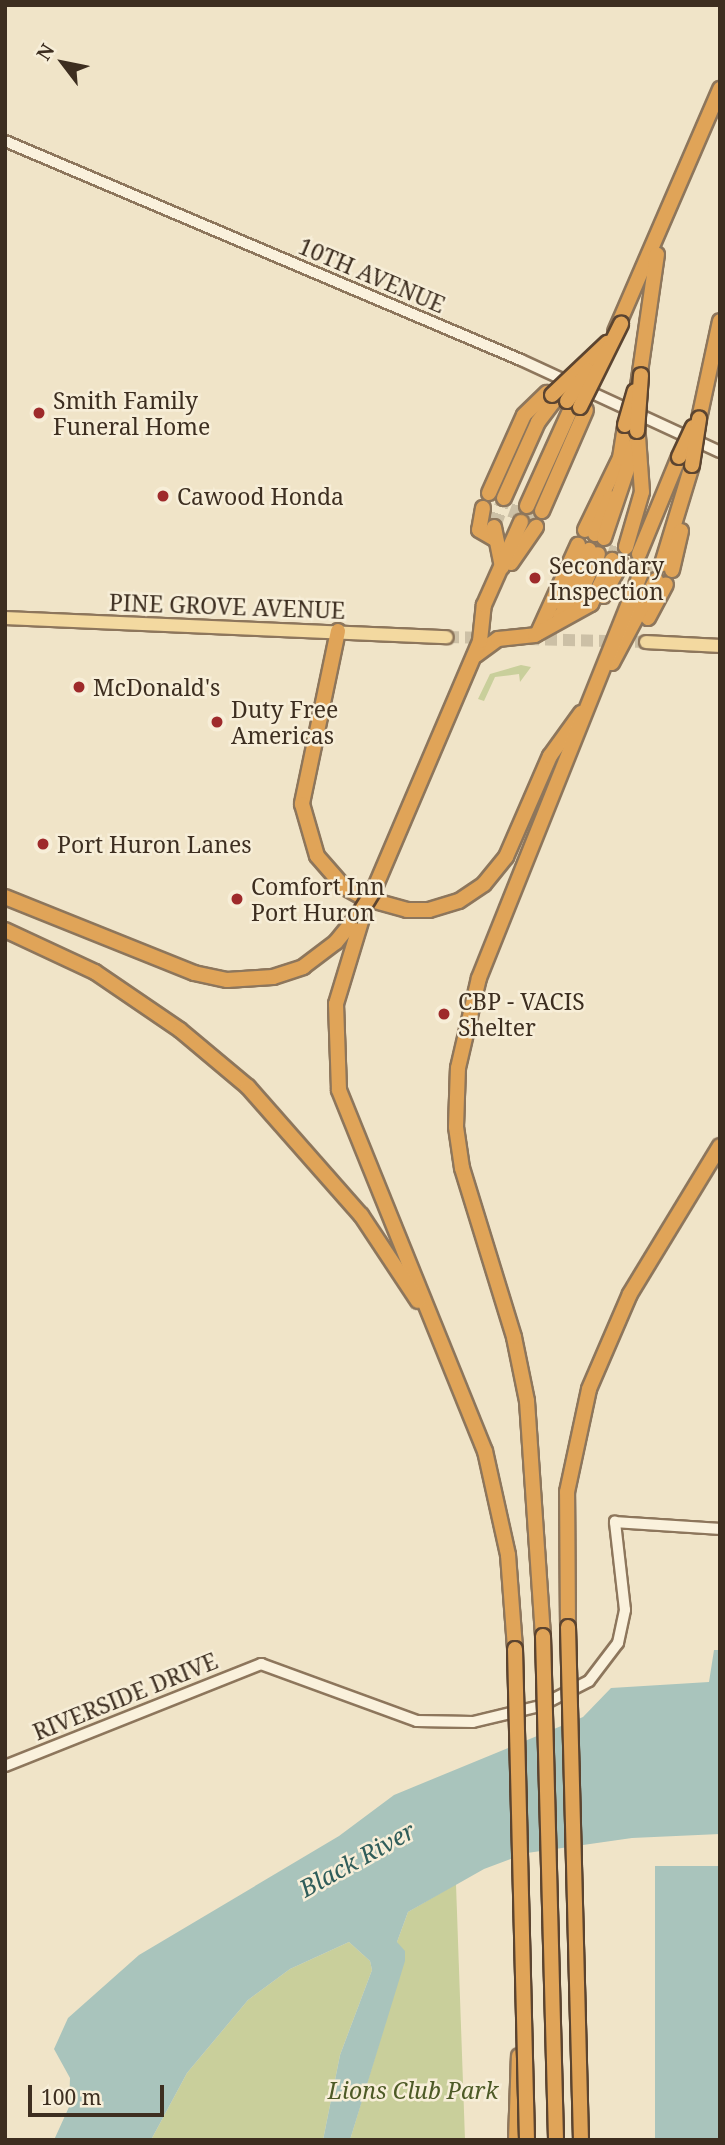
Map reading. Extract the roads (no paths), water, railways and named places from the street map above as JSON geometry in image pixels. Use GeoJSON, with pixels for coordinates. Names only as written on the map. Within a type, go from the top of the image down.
{"type":"FeatureCollection","features":[{"type":"Feature","properties":{"kind":"highway"},"geometry":{"type":"LineString","coordinates":[[516,502],[566,401],[618,329],[720,89]]}},
{"type":"Feature","properties":{"kind":"highway"},"geometry":{"type":"LineString","coordinates":[[630,550],[642,492],[634,430],[650,290],[675,196]]}},
{"type":"Feature","properties":{"kind":"highway"},"geometry":{"type":"LineString","coordinates":[[630,550],[686,461],[705,398],[720,321]]}},
{"type":"Feature","properties":{"kind":"highway"},"geometry":{"type":"LineString","coordinates":[[516,502],[524,415],[566,401],[618,329]]}},
{"type":"Feature","properties":{"kind":"highway"},"geometry":{"type":"LineString","coordinates":[[516,502],[566,401],[574,376],[595,364]]}},
{"type":"Feature","properties":{"kind":"highway"},"geometry":{"type":"LineString","coordinates":[[630,550],[636,390],[641,372]]}},
{"type":"Feature","properties":{"kind":"highway"},"geometry":{"type":"LineString","coordinates":[[630,550],[684,501],[686,461],[705,398]]}},
{"type":"Feature","properties":{"kind":"highway"},"geometry":{"type":"LineString","coordinates":[[630,550],[621,458],[634,430]]}},
{"type":"Feature","properties":{"kind":"highway"},"geometry":{"type":"LineString","coordinates":[[483,508],[479,530],[500,546]]}},
{"type":"Feature","properties":{"kind":"highway"},"geometry":{"type":"LineString","coordinates":[[525,523],[500,546],[493,588],[469,664],[361,914],[339,985],[334,1063],[355,1136],[453,1371],[495,1486],[512,1580],[527,2140]]}},
{"type":"Feature","properties":{"kind":"highway"},"geometry":{"type":"LineString","coordinates":[[469,664],[498,639],[542,631],[591,604],[624,565]]}},
{"type":"Feature","properties":{"kind":"highway"},"geometry":{"type":"LineString","coordinates":[[542,631],[624,565]]}},
{"type":"Feature","properties":{"kind":"highway"},"geometry":{"type":"LineString","coordinates":[[542,631],[579,595],[624,565]]}},
{"type":"Feature","properties":{"kind":"highway"},"geometry":{"type":"LineString","coordinates":[[598,680],[640,631],[624,565]]}},
{"type":"Feature","properties":{"kind":"highway"},"geometry":{"type":"LineString","coordinates":[[556,2140],[538,1501],[524,1381],[463,1168],[456,1109],[461,1048],[479,978],[598,680],[624,565]]}},
{"type":"Feature","properties":{"kind":"highway"},"geometry":{"type":"LineString","coordinates":[[338,631],[304,786],[307,831],[317,856],[344,887],[407,910],[449,905],[493,875],[512,847],[550,756],[590,698]]}},
{"type":"Feature","properties":{"kind":"highway"},"geometry":{"type":"LineString","coordinates":[[5,897],[194,973],[250,981],[311,963],[361,914]]}},
{"type":"Feature","properties":{"kind":"highway"},"geometry":{"type":"LineString","coordinates":[[5,930],[74,960],[149,1008],[248,1087],[333,1180],[404,1276],[453,1371]]}},
{"type":"Feature","properties":{"kind":"highway"},"geometry":{"type":"LineString","coordinates":[[581,2140],[567,1492],[589,1389],[630,1294],[720,1146]]}},
{"type":"Feature","properties":{"kind":"highway"},"geometry":{"type":"LineString","coordinates":[[516,2140],[522,1974]]}},
{"type":"Feature","properties":{"kind":"main road","name":"PINE GROVE AVENUE"},"geometry":{"type":"LineString","coordinates":[[5,618],[447,637]]}},
{"type":"Feature","properties":{"kind":"main road"},"geometry":{"type":"LineString","coordinates":[[646,642],[720,646]]}},
{"type":"Feature","properties":{"kind":"street","name":"10TH AVENUE"},"geometry":{"type":"LineString","coordinates":[[5,141],[521,360],[720,452]]}},
{"type":"Feature","properties":{"kind":"street","name":"RIVERSIDE DRIVE"},"geometry":{"type":"LineString","coordinates":[[5,1766],[261,1664],[417,1721],[473,1723],[540,1706],[589,1681],[618,1643],[625,1610],[615,1522],[720,1529]]}},
{"type":"Feature","properties":{"kind":"water","name":"Black River"},"geometry":{"type":"Polygon","coordinates":[[[714,1650],[720,1650],[720,1834],[632,1838],[527,1853],[484,1869],[408,1912],[397,1942],[405,1951],[405,1961],[350,2140],[323,2140],[340,2055],[372,1970],[370,1961],[349,1942],[290,1969],[248,2000],[187,2073],[151,2140],[54,2140],[69,2107],[70,2078],[54,2049],[68,2018],[139,1955],[339,1836],[394,1795],[583,1717],[611,1688],[709,1682],[714,1650]]]}},
{"type":"Feature","properties":{"kind":"water"},"geometry":{"type":"Polygon","coordinates":[[[655,1866],[720,1866],[720,2140],[655,2140],[655,1866]]]}},
{"type":"Feature","properties":{"kind":"tunnel"},"geometry":{"type":"LineString","coordinates":[[494,527],[504,498]]}},
{"type":"Feature","properties":{"kind":"tunnel"},"geometry":{"type":"LineString","coordinates":[[514,519],[520,503]]}},
{"type":"Feature","properties":{"kind":"tunnel"},"geometry":{"type":"LineString","coordinates":[[529,524],[535,508]]}},
{"type":"Feature","properties":{"kind":"tunnel"},"geometry":{"type":"LineString","coordinates":[[612,560],[618,544]]}},
{"type":"Feature","properties":{"kind":"tunnel"},"geometry":{"type":"LineString","coordinates":[[633,569],[639,554]]}},
{"type":"Feature","properties":{"kind":"tunnel"},"geometry":{"type":"LineString","coordinates":[[648,576],[655,561]]}},
{"type":"Feature","properties":{"kind":"tunnel"},"geometry":{"type":"LineString","coordinates":[[447,637],[488,638]]}},
{"type":"Feature","properties":{"kind":"tunnel"},"geometry":{"type":"LineString","coordinates":[[527,639],[646,642]]}},
{"type":"Feature","properties":{"kind":"place","name":"Smith Family Funeral Home"},"geometry":{"type":"Point","coordinates":[39,413]}},
{"type":"Feature","properties":{"kind":"place","name":"Cawood Honda"},"geometry":{"type":"Point","coordinates":[163,496]}},
{"type":"Feature","properties":{"kind":"place","name":"Secondary Inspection"},"geometry":{"type":"Point","coordinates":[535,578]}},
{"type":"Feature","properties":{"kind":"place","name":"McDonald's"},"geometry":{"type":"Point","coordinates":[79,687]}},
{"type":"Feature","properties":{"kind":"place","name":"Duty Free Americas"},"geometry":{"type":"Point","coordinates":[217,722]}},
{"type":"Feature","properties":{"kind":"place","name":"Port Huron Lanes"},"geometry":{"type":"Point","coordinates":[43,844]}},
{"type":"Feature","properties":{"kind":"place","name":"Comfort Inn Port Huron"},"geometry":{"type":"Point","coordinates":[237,899]}},
{"type":"Feature","properties":{"kind":"place","name":"CBP - VACIS Shelter"},"geometry":{"type":"Point","coordinates":[444,1014]}},
{"type":"Feature","properties":{"kind":"park label","name":"Lions Club Park"},"geometry":{"type":"Point","coordinates":[413,2090]}}]}
